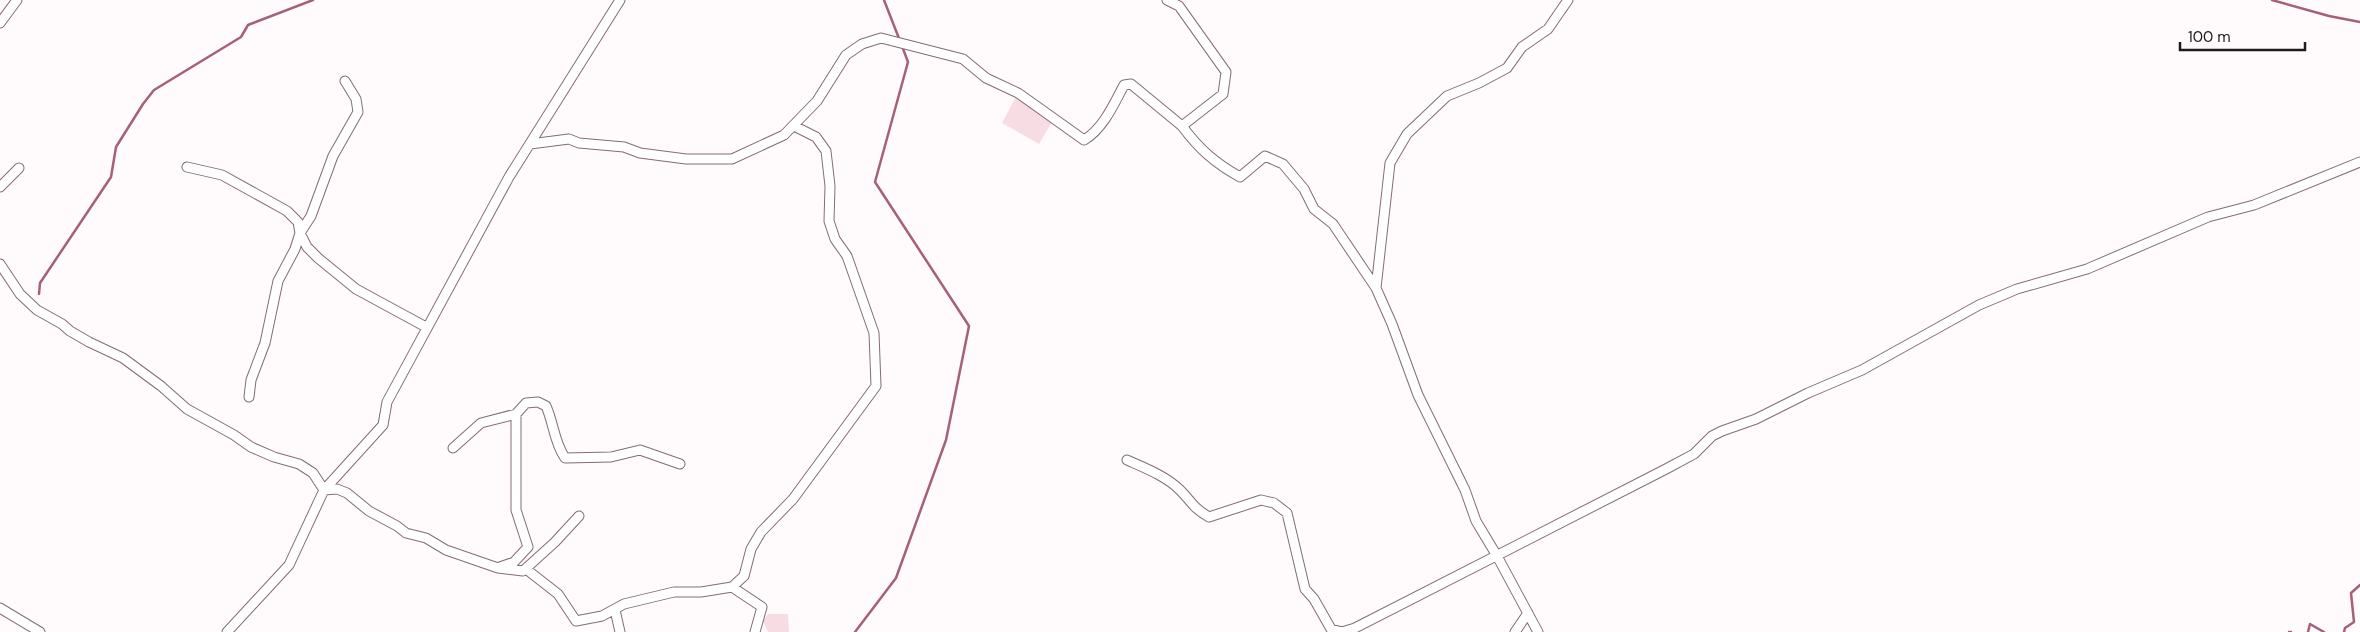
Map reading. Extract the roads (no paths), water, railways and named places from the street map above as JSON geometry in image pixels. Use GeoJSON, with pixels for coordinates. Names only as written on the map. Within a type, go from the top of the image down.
{"type":"FeatureCollection","features":[{"type":"Feature","properties":{"kind":"street"},"geometry":{"type":"LineString","coordinates":[[0,23],[17,0]]}},
{"type":"Feature","properties":{"kind":"street"},"geometry":{"type":"LineString","coordinates":[[227,632],[289,565],[324,490],[382,425],[387,402],[509,177],[620,0]]}},
{"type":"Feature","properties":{"kind":"street"},"geometry":{"type":"LineString","coordinates":[[1167,0],[1179,6],[1226,72],[1223,94],[1182,126]]}},
{"type":"Feature","properties":{"kind":"street"},"geometry":{"type":"LineString","coordinates":[[1376,288],[1390,163],[1407,134],[1447,96],[1479,83],[1507,68],[1522,47],[1548,29],[1568,0]]}},
{"type":"Feature","properties":{"kind":"street"},"geometry":{"type":"LineString","coordinates":[[530,144],[569,140],[579,143],[624,148],[640,153],[686,158],[732,159],[784,135],[817,101],[846,55],[862,44],[881,38],[963,59],[986,78],[1018,93],[1084,140],[1091,136],[1112,109],[1124,85],[1131,84],[1182,126],[1198,148],[1217,165],[1240,177],[1265,156],[1283,164],[1304,189],[1314,209],[1333,224],[1376,288],[1392,324],[1418,395],[1465,490],[1476,521],[1538,632]]}},
{"type":"Feature","properties":{"kind":"street"},"geometry":{"type":"LineString","coordinates":[[249,397],[251,380],[265,343],[278,281],[295,249],[300,233],[311,216],[333,156],[358,112],[356,99],[345,81]]}},
{"type":"Feature","properties":{"kind":"street"},"geometry":{"type":"LineString","coordinates":[[526,569],[558,594],[576,621],[582,621],[615,610],[624,604],[674,592],[701,592],[732,587],[744,576],[751,549],[761,532],[794,499],[876,386],[874,333],[847,256],[835,239],[829,221],[830,186],[826,151],[816,137],[794,126]]}},
{"type":"Feature","properties":{"kind":"street"},"geometry":{"type":"LineString","coordinates":[[1128,460],[1156,473],[1179,489],[1194,508],[1209,517],[1261,500],[1274,503],[1286,513],[1305,589],[1314,599],[1330,629],[1342,632],[1354,628],[1406,600],[1497,556],[1694,454],[1712,436],[1756,419],[1808,393],[1862,370],[1979,304],[2087,268],[2208,217],[2254,206],[2360,162]]}},
{"type":"Feature","properties":{"kind":"street"},"geometry":{"type":"LineString","coordinates":[[187,167],[222,175],[287,211],[298,222],[306,247],[356,289],[426,327]]}},
{"type":"Feature","properties":{"kind":"street"},"geometry":{"type":"LineString","coordinates":[[0,187],[18,168]]}},
{"type":"Feature","properties":{"kind":"street"},"geometry":{"type":"LineString","coordinates":[[0,264],[20,294],[37,310],[89,342],[122,358],[161,386],[187,409],[234,435],[251,447],[299,464],[313,473],[324,490]]}},
{"type":"Feature","properties":{"kind":"street"},"geometry":{"type":"LineString","coordinates":[[453,448],[481,423],[516,414],[526,404],[538,402],[546,406],[552,418],[557,446],[565,458],[611,457],[640,450],[680,464]]}},
{"type":"Feature","properties":{"kind":"street"},"geometry":{"type":"LineString","coordinates":[[498,568],[514,562],[528,547],[516,510],[516,414]]}},
{"type":"Feature","properties":{"kind":"street"},"geometry":{"type":"LineString","coordinates":[[324,490],[337,489],[347,492],[369,511],[406,533],[426,538],[446,550],[498,568],[522,571],[555,542],[579,516]]}},
{"type":"Feature","properties":{"kind":"street"},"geometry":{"type":"LineString","coordinates":[[732,587],[762,607],[755,632]]}},
{"type":"Feature","properties":{"kind":"street"},"geometry":{"type":"LineString","coordinates":[[0,608],[40,632]]}},
{"type":"Feature","properties":{"kind":"street"},"geometry":{"type":"LineString","coordinates":[[615,610],[620,632]]}},
{"type":"Feature","properties":{"kind":"street"},"geometry":{"type":"LineString","coordinates":[[1515,632],[1528,613]]}},
{"type":"Feature","properties":{"kind":"waterway"},"geometry":{"type":"LineString","coordinates":[[39,294],[40,283],[111,177],[116,147],[154,90],[241,37],[248,25],[313,0]]}},
{"type":"Feature","properties":{"kind":"waterway"},"geometry":{"type":"LineString","coordinates":[[884,0],[900,41]]}},
{"type":"Feature","properties":{"kind":"waterway"},"geometry":{"type":"LineString","coordinates":[[2272,0],[2329,16],[2360,22]]}},
{"type":"Feature","properties":{"kind":"waterway"},"geometry":{"type":"LineString","coordinates":[[855,632],[896,578],[946,440],[969,326],[875,182],[908,62],[902,46]]}},
{"type":"Feature","properties":{"kind":"waterway"},"geometry":{"type":"LineString","coordinates":[[2344,632],[2345,628],[2354,622],[2351,593],[2360,585]]}},
{"type":"Feature","properties":{"kind":"waterway"},"geometry":{"type":"LineString","coordinates":[[2308,632],[2310,624],[2324,632]]}}]}
